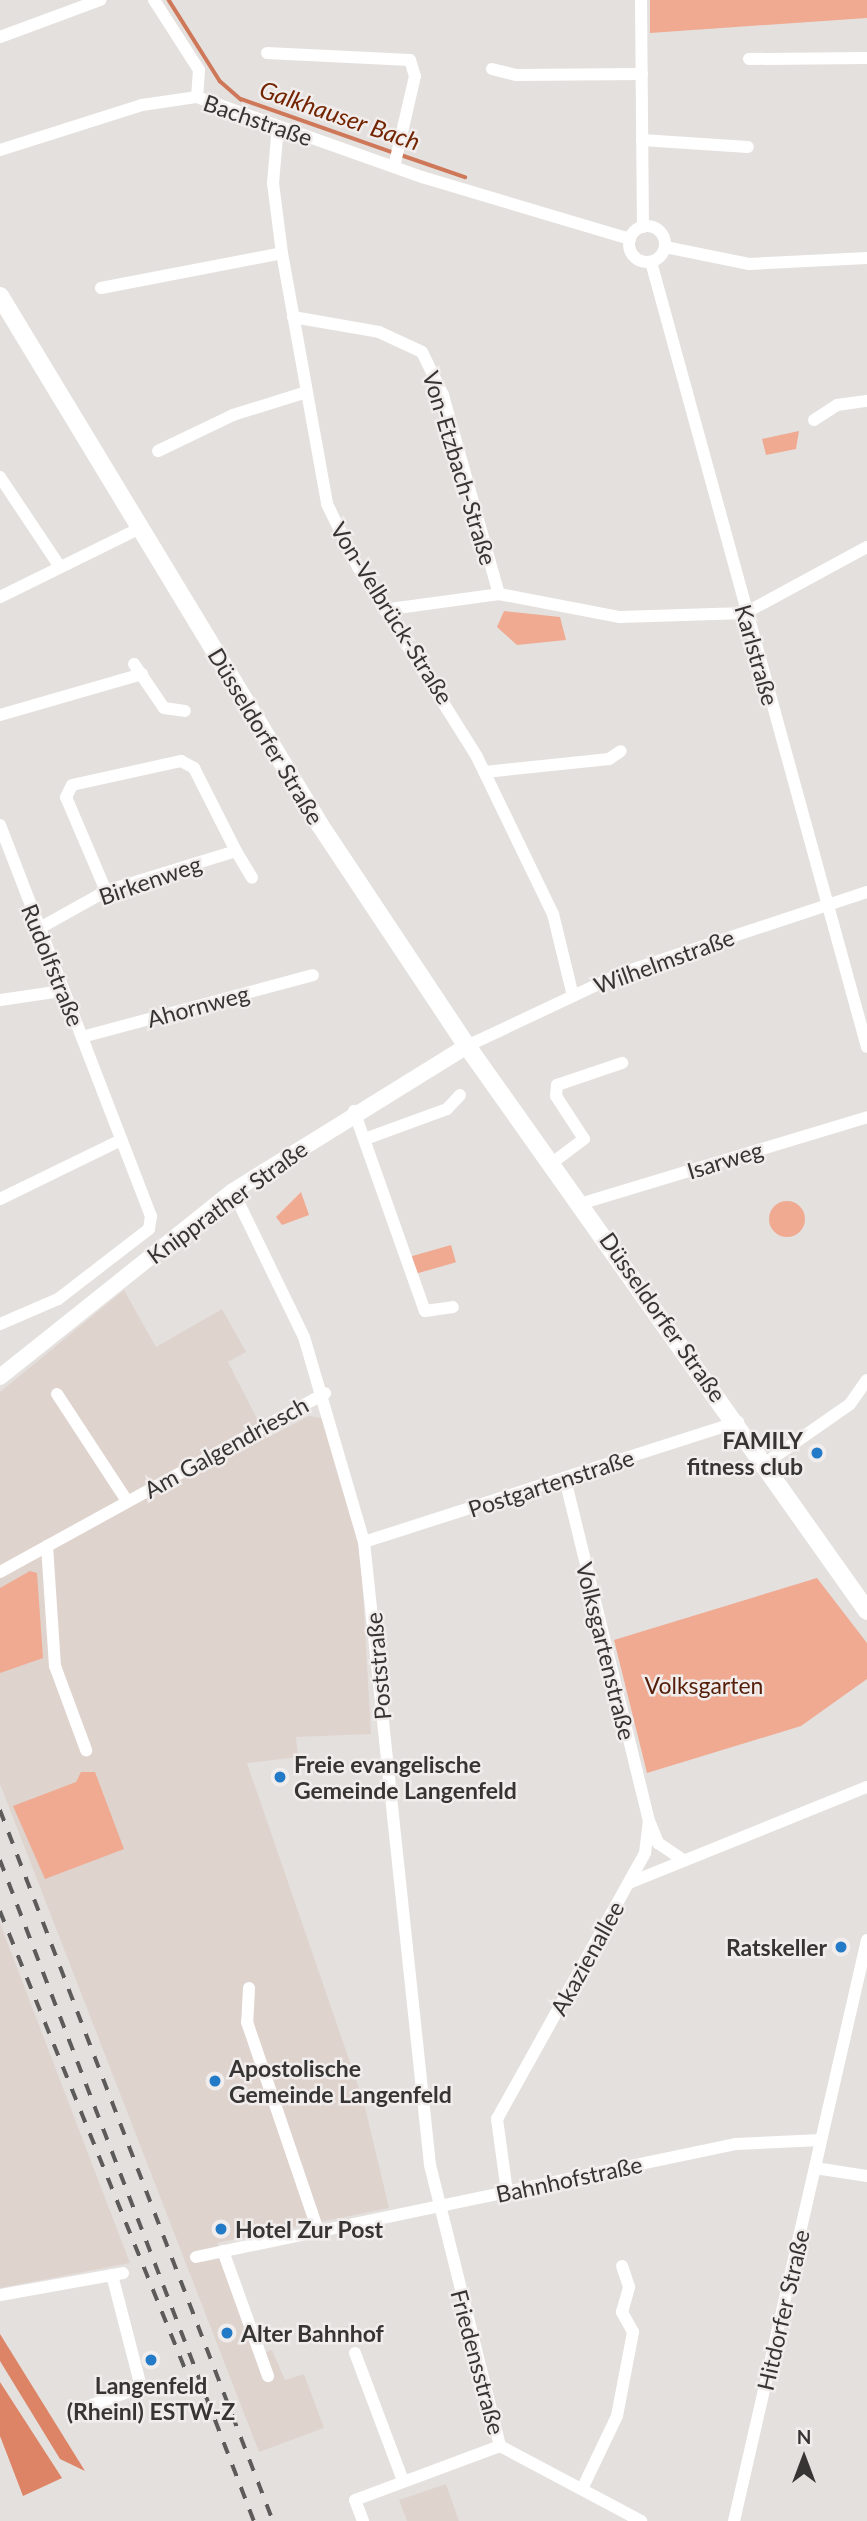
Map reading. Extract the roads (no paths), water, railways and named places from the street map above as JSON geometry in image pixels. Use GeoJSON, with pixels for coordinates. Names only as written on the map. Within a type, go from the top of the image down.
{"type":"FeatureCollection","features":[{"type":"Feature","properties":{"kind":"main road","name":"Düsseldorfer Straße"},"geometry":{"type":"LineString","coordinates":[[0,296],[320,825],[467,1046],[583,1203],[767,1462],[867,1611]]}},
{"type":"Feature","properties":{"kind":"main road","name":"Knipprather Straße"},"geometry":{"type":"LineString","coordinates":[[0,1377],[233,1191],[354,1111],[467,1046]]}},
{"type":"Feature","properties":{"kind":"street"},"geometry":{"type":"LineString","coordinates":[[0,37],[100,0]]}},
{"type":"Feature","properties":{"kind":"street"},"geometry":{"type":"LineString","coordinates":[[154,0],[199,70],[197,97]]}},
{"type":"Feature","properties":{"kind":"street"},"geometry":{"type":"LineString","coordinates":[[641,0],[643,227],[630,239],[634,256],[651,262],[665,247]]}},
{"type":"Feature","properties":{"kind":"street"},"geometry":{"type":"LineString","coordinates":[[267,53],[410,60],[415,76],[403,138],[394,167]]}},
{"type":"Feature","properties":{"kind":"street"},"geometry":{"type":"LineString","coordinates":[[749,59],[867,58]]}},
{"type":"Feature","properties":{"kind":"street"},"geometry":{"type":"LineString","coordinates":[[492,69],[516,75],[642,74]]}},
{"type":"Feature","properties":{"kind":"street","name":"Bachstraße"},"geometry":{"type":"LineString","coordinates":[[0,149],[142,105],[197,97],[394,167],[630,239]]}},
{"type":"Feature","properties":{"kind":"street","name":"Von-Velbrück-Straße"},"geometry":{"type":"LineString","coordinates":[[278,126],[273,183],[282,253],[303,393],[336,526],[390,609],[485,772],[553,914],[573,996]]}},
{"type":"Feature","properties":{"kind":"street"},"geometry":{"type":"LineString","coordinates":[[642,140],[748,147]]}},
{"type":"Feature","properties":{"kind":"street"},"geometry":{"type":"LineString","coordinates":[[643,227],[661,233],[665,247]]}},
{"type":"Feature","properties":{"kind":"street"},"geometry":{"type":"LineString","coordinates":[[665,247],[749,264],[867,258]]}},
{"type":"Feature","properties":{"kind":"street"},"geometry":{"type":"LineString","coordinates":[[101,288],[282,253]]}},
{"type":"Feature","properties":{"kind":"street","name":"Karlstraße"},"geometry":{"type":"LineString","coordinates":[[651,262],[745,613],[867,1047]]}},
{"type":"Feature","properties":{"kind":"street","name":"Von-Etzbach-Straße"},"geometry":{"type":"LineString","coordinates":[[293,317],[379,332],[422,352],[443,395],[499,594]]}},
{"type":"Feature","properties":{"kind":"street"},"geometry":{"type":"LineString","coordinates":[[158,451],[233,415],[303,393]]}},
{"type":"Feature","properties":{"kind":"street"},"geometry":{"type":"LineString","coordinates":[[814,420],[837,405],[867,401]]}},
{"type":"Feature","properties":{"kind":"street"},"geometry":{"type":"LineString","coordinates":[[0,477],[60,567]]}},
{"type":"Feature","properties":{"kind":"street"},"geometry":{"type":"LineString","coordinates":[[0,597],[139,528]]}},
{"type":"Feature","properties":{"kind":"street"},"geometry":{"type":"LineString","coordinates":[[390,609],[499,594],[620,617],[745,613],[867,547]]}},
{"type":"Feature","properties":{"kind":"street"},"geometry":{"type":"LineString","coordinates":[[0,715],[138,669],[164,708],[185,711]]}},
{"type":"Feature","properties":{"kind":"street"},"geometry":{"type":"LineString","coordinates":[[485,772],[609,759],[621,751]]}},
{"type":"Feature","properties":{"kind":"street"},"geometry":{"type":"LineString","coordinates":[[106,891],[65,797],[72,785],[181,761],[194,768],[252,878]]}},
{"type":"Feature","properties":{"kind":"street","name":"Rudolfstraße"},"geometry":{"type":"LineString","coordinates":[[0,825],[151,1216],[149,1229],[58,1299],[0,1324]]}},
{"type":"Feature","properties":{"kind":"street","name":"Birkenweg"},"geometry":{"type":"LineString","coordinates":[[38,929],[106,891],[236,850]]}},
{"type":"Feature","properties":{"kind":"street","name":"Wilhelmstraße"},"geometry":{"type":"LineString","coordinates":[[467,1046],[622,973],[867,892]]}},
{"type":"Feature","properties":{"kind":"street","name":"Ahornweg"},"geometry":{"type":"LineString","coordinates":[[82,1037],[313,975]]}},
{"type":"Feature","properties":{"kind":"street"},"geometry":{"type":"LineString","coordinates":[[0,1000],[62,991]]}},
{"type":"Feature","properties":{"kind":"street"},"geometry":{"type":"LineString","coordinates":[[552,1163],[584,1139],[556,1096],[557,1085],[622,1063]]}},
{"type":"Feature","properties":{"kind":"street"},"geometry":{"type":"LineString","coordinates":[[365,1139],[447,1109],[460,1095]]}},
{"type":"Feature","properties":{"kind":"street"},"geometry":{"type":"LineString","coordinates":[[354,1111],[425,1311],[453,1307]]}},
{"type":"Feature","properties":{"kind":"street","name":"Isarweg"},"geometry":{"type":"LineString","coordinates":[[583,1203],[867,1116]]}},
{"type":"Feature","properties":{"kind":"street"},"geometry":{"type":"LineString","coordinates":[[0,1199],[121,1140]]}},
{"type":"Feature","properties":{"kind":"street","name":"Poststraße"},"geometry":{"type":"LineString","coordinates":[[233,1191],[325,1393],[364,1542],[414,2056],[438,2204]]}},
{"type":"Feature","properties":{"kind":"street"},"geometry":{"type":"LineString","coordinates":[[767,1462],[867,1386],[867,1380]]}},
{"type":"Feature","properties":{"kind":"street","name":"Am Galgendriesch"},"geometry":{"type":"LineString","coordinates":[[0,1572],[325,1393]]}},
{"type":"Feature","properties":{"kind":"street","name":"Am Galgendriesch"},"geometry":{"type":"LineString","coordinates":[[57,1394],[127,1501]]}},
{"type":"Feature","properties":{"kind":"street","name":"Postgartenstraße"},"geometry":{"type":"LineString","coordinates":[[364,1542],[565,1480],[738,1422]]}},
{"type":"Feature","properties":{"kind":"street","name":"Volksgartenstraße"},"geometry":{"type":"LineString","coordinates":[[565,1480],[649,1821],[658,1843],[683,1860]]}},
{"type":"Feature","properties":{"kind":"street"},"geometry":{"type":"LineString","coordinates":[[47,1546],[55,1666],[73,1728],[86,1750]]}},
{"type":"Feature","properties":{"kind":"street","name":"Akazienallee"},"geometry":{"type":"LineString","coordinates":[[507,2192],[497,2119],[629,1883],[867,1787]]}},
{"type":"Feature","properties":{"kind":"street","name":"Volksgartenstraße"},"geometry":{"type":"LineString","coordinates":[[629,1883],[645,1853],[649,1821]]}},
{"type":"Feature","properties":{"kind":"street","name":"Hitdorfer Straße"},"geometry":{"type":"LineString","coordinates":[[734,2521],[867,1940]]}},
{"type":"Feature","properties":{"kind":"street"},"geometry":{"type":"LineString","coordinates":[[249,1988],[247,2022],[318,2230]]}},
{"type":"Feature","properties":{"kind":"street","name":"Bahnhofstraße"},"geometry":{"type":"LineString","coordinates":[[197,2257],[438,2204],[736,2144],[821,2140]]}},
{"type":"Feature","properties":{"kind":"street"},"geometry":{"type":"LineString","coordinates":[[815,2168],[867,2176]]}},
{"type":"Feature","properties":{"kind":"street","name":"Friedensstraße"},"geometry":{"type":"LineString","coordinates":[[438,2204],[500,2446],[583,2487],[641,2521]]}},
{"type":"Feature","properties":{"kind":"street"},"geometry":{"type":"LineString","coordinates":[[223,2251],[268,2376]]}},
{"type":"Feature","properties":{"kind":"street"},"geometry":{"type":"LineString","coordinates":[[583,2487],[617,2416],[633,2332],[622,2312],[629,2287],[622,2266]]}},
{"type":"Feature","properties":{"kind":"street"},"geometry":{"type":"LineString","coordinates":[[0,2295],[117,2274],[141,2387],[84,2408]]}},
{"type":"Feature","properties":{"kind":"street"},"geometry":{"type":"LineString","coordinates":[[355,2353],[402,2482]]}},
{"type":"Feature","properties":{"kind":"street"},"geometry":{"type":"LineString","coordinates":[[363,2521],[355,2500],[500,2446]]}},
{"type":"Feature","properties":{"kind":"waterway","name":"Galkhauser Bach"},"geometry":{"type":"LineString","coordinates":[[169,0],[220,81],[241,99],[394,153]]}},
{"type":"Feature","properties":{"kind":"waterway","name":"Galkhauser Bach"},"geometry":{"type":"LineString","coordinates":[[401,155],[465,177]]}},
{"type":"Feature","properties":{"kind":"railway"},"geometry":{"type":"LineString","coordinates":[[0,1810],[273,2521]]}},
{"type":"Feature","properties":{"kind":"railway"},"geometry":{"type":"LineString","coordinates":[[0,1860],[254,2521]]}},
{"type":"Feature","properties":{"kind":"railway"},"geometry":{"type":"LineString","coordinates":[[0,1911],[194,2391]]}},
{"type":"Feature","properties":{"kind":"place","name":"FAMILY fitness club"},"geometry":{"type":"Point","coordinates":[817,1453]}},
{"type":"Feature","properties":{"kind":"place","name":"Freie evangelische Gemeinde Langenfeld"},"geometry":{"type":"Point","coordinates":[280,1777]}},
{"type":"Feature","properties":{"kind":"place","name":"Ratskeller"},"geometry":{"type":"Point","coordinates":[841,1947]}},
{"type":"Feature","properties":{"kind":"place","name":"Apostolische Gemeinde Langenfeld"},"geometry":{"type":"Point","coordinates":[215,2081]}},
{"type":"Feature","properties":{"kind":"place","name":"Hotel Zur Post"},"geometry":{"type":"Point","coordinates":[221,2229]}},
{"type":"Feature","properties":{"kind":"place","name":"Alter Bahnhof"},"geometry":{"type":"Point","coordinates":[227,2333]}},
{"type":"Feature","properties":{"kind":"place","name":"Langenfeld (Rheinl) ESTW-Z"},"geometry":{"type":"Point","coordinates":[151,2360]}},
{"type":"Feature","properties":{"kind":"park label","name":"Volksgarten"},"geometry":{"type":"Point","coordinates":[704,1685]}}]}
